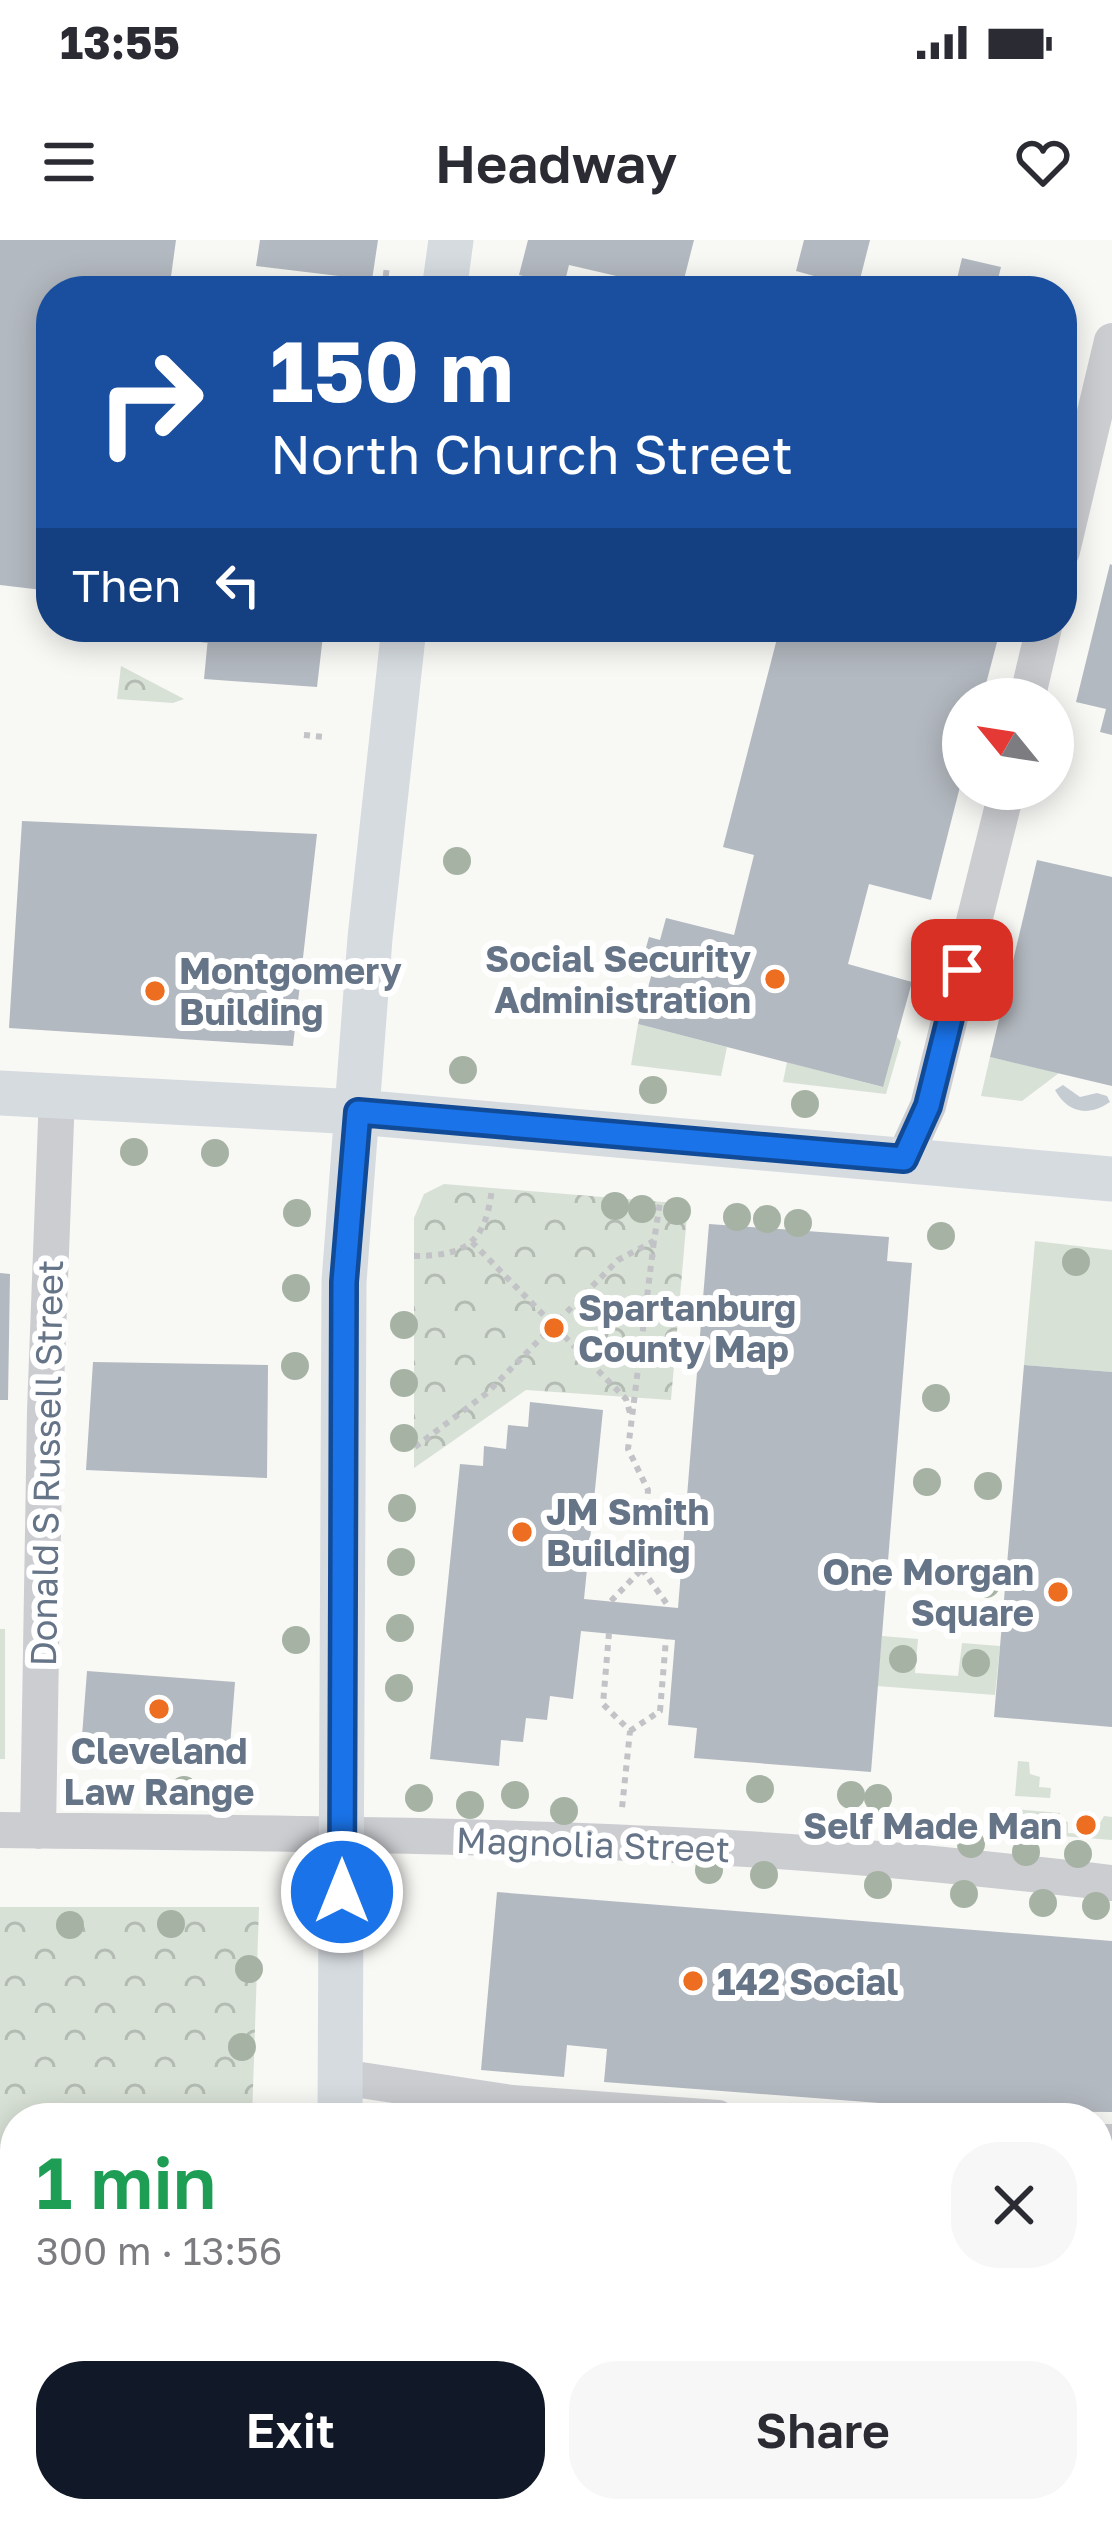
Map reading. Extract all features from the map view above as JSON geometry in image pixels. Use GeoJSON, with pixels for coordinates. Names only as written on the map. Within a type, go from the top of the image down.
{"type":"FeatureCollection","features":[{"type":"Feature","properties":{"kind":"main road"},"geometry":{"type":"LineString","coordinates":[[446,276],[451,240]]}},
{"type":"Feature","properties":{"kind":"main road"},"geometry":{"type":"LineString","coordinates":[[340,2098],[344,1282],[370,938],[402,642]]}},
{"type":"Feature","properties":{"kind":"main road"},"geometry":{"type":"LineString","coordinates":[[0,1093],[358,1112],[1112,1178]]}},
{"type":"Feature","properties":{"kind":"street"},"geometry":{"type":"LineString","coordinates":[[1077,488],[1112,340]]}},
{"type":"Feature","properties":{"kind":"street"},"geometry":{"type":"LineString","coordinates":[[1032,678],[1040,642]]}},
{"type":"Feature","properties":{"kind":"street"},"geometry":{"type":"LineString","coordinates":[[904,1159],[928,1106],[1001,810]]}},
{"type":"Feature","properties":{"kind":"street","name":"Donald S Russell Street"},"geometry":{"type":"LineString","coordinates":[[38,1831],[45,1411],[57,1095]]}},
{"type":"Feature","properties":{"kind":"street","name":"Magnolia Street"},"geometry":{"type":"LineString","coordinates":[[0,1830],[710,1846],[1112,1883]]}},
{"type":"Feature","properties":{"kind":"street"},"geometry":{"type":"LineString","coordinates":[[340,2098],[512,2103]]}},
{"type":"Feature","properties":{"kind":"path"},"geometry":{"type":"LineString","coordinates":[[386,276],[387,267]]}},
{"type":"Feature","properties":{"kind":"path"},"geometry":{"type":"LineString","coordinates":[[304,735],[324,737]]}},
{"type":"Feature","properties":{"kind":"path"},"geometry":{"type":"LineString","coordinates":[[414,1256],[450,1256],[472,1242],[489,1218],[492,1188]]}},
{"type":"Feature","properties":{"kind":"path"},"geometry":{"type":"LineString","coordinates":[[660,1202],[628,1449],[648,1490],[642,1569],[669,1607]]}},
{"type":"Feature","properties":{"kind":"path"},"geometry":{"type":"LineString","coordinates":[[415,1447],[487,1393],[618,1259],[654,1241]]}},
{"type":"Feature","properties":{"kind":"path"},"geometry":{"type":"LineString","coordinates":[[472,1242],[626,1399],[632,1416]]}},
{"type":"Feature","properties":{"kind":"path"},"geometry":{"type":"LineString","coordinates":[[611,1601],[642,1569]]}},
{"type":"Feature","properties":{"kind":"path"},"geometry":{"type":"LineString","coordinates":[[609,1633],[603,1704],[630,1731]]}},
{"type":"Feature","properties":{"kind":"path"},"geometry":{"type":"LineString","coordinates":[[630,1731],[660,1712],[666,1639]]}},
{"type":"Feature","properties":{"kind":"path"},"geometry":{"type":"LineString","coordinates":[[622,1808],[630,1731]]}},
{"type":"Feature","properties":{"kind":"green space"},"geometry":{"type":"Polygon","coordinates":[[[121,666],[184,699],[173,703],[117,699],[121,666]]]}},
{"type":"Feature","properties":{"kind":"green space"},"geometry":{"type":"Polygon","coordinates":[[[638,1024],[727,1047],[721,1076],[631,1065],[638,1024]]]}},
{"type":"Feature","properties":{"kind":"green space"},"geometry":{"type":"Polygon","coordinates":[[[896,1036],[901,1042],[886,1094],[783,1082],[787,1062],[882,1087],[896,1036]]]}},
{"type":"Feature","properties":{"kind":"green space"},"geometry":{"type":"Polygon","coordinates":[[[990,1057],[1059,1073],[1022,1101],[981,1096],[990,1057]]]}},
{"type":"Feature","properties":{"kind":"green space"},"geometry":{"type":"Polygon","coordinates":[[[444,1184],[688,1204],[671,1400],[526,1390],[414,1468],[414,1218],[424,1194],[444,1184]]]}},
{"type":"Feature","properties":{"kind":"green space"},"geometry":{"type":"Polygon","coordinates":[[[1035,1241],[1112,1250],[1112,1372],[1024,1365],[1035,1241]]]}},
{"type":"Feature","properties":{"kind":"green space"},"geometry":{"type":"Polygon","coordinates":[[[0,1629],[5,1629],[5,1759],[0,1759],[0,1629]]]}},
{"type":"Feature","properties":{"kind":"green space"},"geometry":{"type":"Polygon","coordinates":[[[882,1636],[918,1639],[915,1673],[958,1676],[962,1643],[1000,1646],[995,1695],[877,1686],[882,1636]]]}},
{"type":"Feature","properties":{"kind":"green space"},"geometry":{"type":"Polygon","coordinates":[[[1018,1761],[1029,1762],[1030,1774],[1040,1777],[1039,1787],[1051,1788],[1050,1798],[1015,1796],[1018,1761]]]}},
{"type":"Feature","properties":{"kind":"green space"},"geometry":{"type":"Polygon","coordinates":[[[1013,1809],[1060,1813],[1060,1820],[1068,1822],[1068,1833],[1093,1835],[1104,1816],[1112,1817],[1112,1840],[1011,1832],[1013,1809]]]}},
{"type":"Feature","properties":{"kind":"green space"},"geometry":{"type":"Polygon","coordinates":[[[0,1907],[259,1907],[252,2103],[0,2103],[0,1907]]]}},
{"type":"Feature","properties":{"kind":"shaded area"},"geometry":{"type":"Polygon","coordinates":[[[1063,1085],[1080,1097],[1097,1093],[1110,1102],[1094,1110],[1072,1108],[1055,1090],[1063,1085]]]}},
{"type":"Feature","properties":{"kind":"building"},"geometry":{"type":"Polygon","coordinates":[[[0,240],[176,240],[171,276],[36,276],[36,589],[0,585],[0,240]]]}},
{"type":"Feature","properties":{"kind":"building"},"geometry":{"type":"Polygon","coordinates":[[[260,240],[378,240],[373,276],[256,266],[260,240]]]}},
{"type":"Feature","properties":{"kind":"building"},"geometry":{"type":"Polygon","coordinates":[[[528,240],[694,240],[685,276],[616,276],[569,265],[566,276],[519,275],[528,240]]]}},
{"type":"Feature","properties":{"kind":"building"},"geometry":{"type":"Polygon","coordinates":[[[804,240],[870,240],[861,276],[814,276],[796,271],[804,240]]]}},
{"type":"Feature","properties":{"kind":"building"},"geometry":{"type":"Polygon","coordinates":[[[962,258],[1001,267],[999,276],[958,276],[962,258]]]}},
{"type":"Feature","properties":{"kind":"building"},"geometry":{"type":"Polygon","coordinates":[[[1110,564],[1112,735],[1100,732],[1106,709],[1076,702],[1110,564]]]}},
{"type":"Feature","properties":{"kind":"building"},"geometry":{"type":"Polygon","coordinates":[[[208,642],[322,642],[317,687],[204,679],[208,642]]]}},
{"type":"Feature","properties":{"kind":"building"},"geometry":{"type":"Polygon","coordinates":[[[776,642],[997,642],[988,678],[942,678],[942,810],[954,810],[931,900],[869,884],[848,964],[912,982],[883,1087],[638,1024],[652,973],[640,969],[649,937],[660,940],[666,918],[734,935],[754,855],[723,847],[776,642]]]}},
{"type":"Feature","properties":{"kind":"building"},"geometry":{"type":"Polygon","coordinates":[[[22,821],[317,834],[293,1046],[9,1028],[22,821]]]}},
{"type":"Feature","properties":{"kind":"building"},"geometry":{"type":"Polygon","coordinates":[[[1037,860],[1112,877],[1112,1086],[990,1057],[1037,860]]]}},
{"type":"Feature","properties":{"kind":"building"},"geometry":{"type":"Polygon","coordinates":[[[709,1224],[889,1237],[887,1261],[912,1263],[871,1772],[694,1758],[697,1728],[668,1725],[675,1640],[581,1631],[573,1699],[550,1696],[547,1720],[526,1718],[523,1742],[501,1740],[499,1766],[430,1759],[460,1464],[483,1466],[484,1446],[506,1449],[508,1425],[528,1427],[530,1402],[603,1410],[584,1599],[678,1608],[709,1224]]]}},
{"type":"Feature","properties":{"kind":"building"},"geometry":{"type":"Polygon","coordinates":[[[0,1273],[10,1274],[8,1400],[0,1400],[0,1273]]]}},
{"type":"Feature","properties":{"kind":"building"},"geometry":{"type":"Polygon","coordinates":[[[93,1362],[268,1365],[267,1478],[86,1470],[93,1362]]]}},
{"type":"Feature","properties":{"kind":"building","name":"One Morgan Square"},"geometry":{"type":"Polygon","coordinates":[[[1024,1365],[1112,1372],[1112,1727],[994,1717],[1024,1365]]]}},
{"type":"Feature","properties":{"kind":"building","name":"Cleveland Law Range"},"geometry":{"type":"Polygon","coordinates":[[[87,1671],[235,1682],[230,1746],[82,1736],[87,1671]]]}},
{"type":"Feature","properties":{"kind":"building"},"geometry":{"type":"Polygon","coordinates":[[[497,1892],[1112,1941],[1112,2103],[879,2103],[604,2082],[607,2049],[567,2045],[564,2077],[481,2070],[497,1892]]]}},
{"type":"Feature","properties":{"kind":"place","name":"Social Security Administration"},"geometry":{"type":"Point","coordinates":[775,979]}},
{"type":"Feature","properties":{"kind":"place","name":"Montgomery Building"},"geometry":{"type":"Point","coordinates":[155,991]}},
{"type":"Feature","properties":{"kind":"place","name":"Spartanburg County Map"},"geometry":{"type":"Point","coordinates":[554,1328]}},
{"type":"Feature","properties":{"kind":"place","name":"JM Smith Building"},"geometry":{"type":"Point","coordinates":[522,1532]}},
{"type":"Feature","properties":{"kind":"place","name":"One Morgan Square"},"geometry":{"type":"Point","coordinates":[1058,1592]}},
{"type":"Feature","properties":{"kind":"place","name":"Cleveland Law Range"},"geometry":{"type":"Point","coordinates":[159,1709]}},
{"type":"Feature","properties":{"kind":"place","name":"Self Made Man"},"geometry":{"type":"Point","coordinates":[1086,1825]}},
{"type":"Feature","properties":{"kind":"place","name":"142 Social"},"geometry":{"type":"Point","coordinates":[693,1981]}},
{"type":"Feature","properties":{"kind":"route"},"geometry":{"type":"LineString","coordinates":[[342,1892],[344,1282],[358,1112],[904,1159],[928,1106],[962,970]]}}]}
